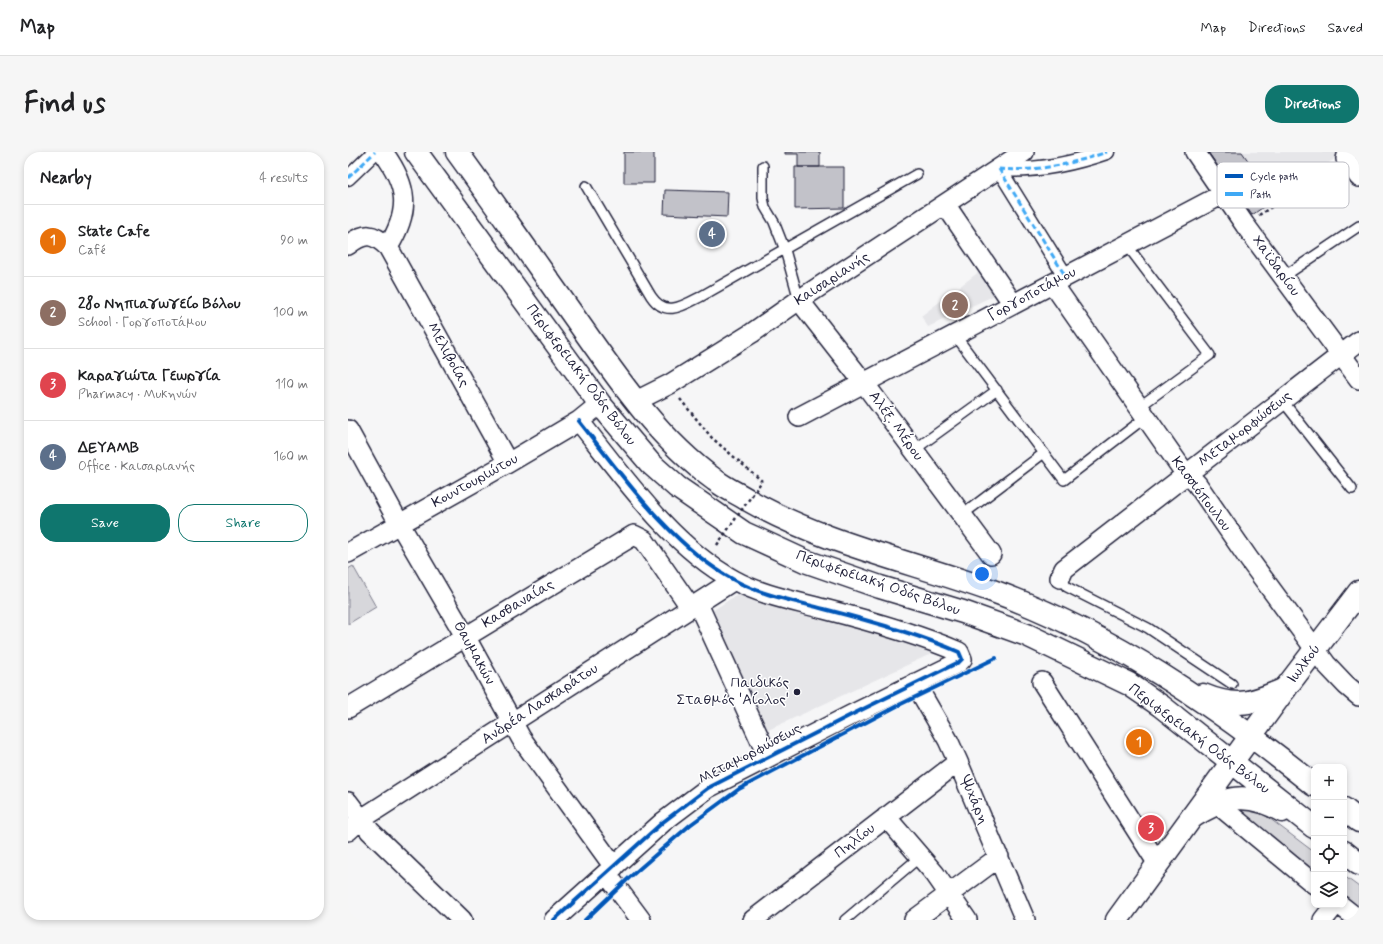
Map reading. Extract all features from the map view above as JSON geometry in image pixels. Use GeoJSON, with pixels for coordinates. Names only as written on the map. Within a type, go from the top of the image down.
{"type":"FeatureCollection","features":[{"type":"Feature","properties":{"kind":"main road","name":"Περιφερειακή Οδός Βόλου"},"geometry":{"type":"LineString","coordinates":[[416,152],[600,404],[650,463],[677,487],[744,533],[806,561],[880,587],[963,612],[1027,635],[1129,684],[1161,706],[1233,762],[1311,827]]}},
{"type":"Feature","properties":{"kind":"main road","name":"Περιφερειακή Οδός Βόλου"},"geometry":{"type":"LineString","coordinates":[[457,152],[612,370],[636,401],[666,437],[716,482],[776,516],[834,540],[991,590],[1059,619],[1160,672],[1251,737],[1311,783]]}},
{"type":"Feature","properties":{"kind":"main road","name":"Ιωλκού"},"geometry":{"type":"LineString","coordinates":[[1117,920],[1285,689],[1359,592]]}},
{"type":"Feature","properties":{"kind":"main road"},"geometry":{"type":"LineString","coordinates":[[1190,693],[1222,702],[1247,704],[1285,689]]}},
{"type":"Feature","properties":{"kind":"main road"},"geometry":{"type":"LineString","coordinates":[[1192,818],[1216,803],[1241,798],[1267,803],[1311,827]]}},
{"type":"Feature","properties":{"kind":"main road"},"geometry":{"type":"LineString","coordinates":[[1347,811],[1359,821]]}},
{"type":"Feature","properties":{"kind":"main road"},"geometry":{"type":"LineString","coordinates":[[1347,854],[1359,864]]}},
{"type":"Feature","properties":{"kind":"street"},"geometry":{"type":"LineString","coordinates":[[348,178],[375,152]]}},
{"type":"Feature","properties":{"kind":"street"},"geometry":{"type":"LineString","coordinates":[[383,152],[396,171],[403,194],[401,223],[388,247]]}},
{"type":"Feature","properties":{"kind":"street","name":"Καισαριανής"},"geometry":{"type":"LineString","coordinates":[[636,401],[670,384],[752,333],[799,300],[1024,152]]}},
{"type":"Feature","properties":{"kind":"street"},"geometry":{"type":"LineString","coordinates":[[999,169],[1018,170],[1075,163],[1107,152]]}},
{"type":"Feature","properties":{"kind":"street","name":"Χαϊδαρίου"},"geometry":{"type":"LineString","coordinates":[[1195,152],[1217,185]]}},
{"type":"Feature","properties":{"kind":"street"},"geometry":{"type":"LineString","coordinates":[[1347,155],[1359,177]]}},
{"type":"Feature","properties":{"kind":"street"},"geometry":{"type":"LineString","coordinates":[[999,169],[1059,280]]}},
{"type":"Feature","properties":{"kind":"street","name":"Γοργοποτάμου"},"geometry":{"type":"LineString","coordinates":[[799,417],[1217,197]]}},
{"type":"Feature","properties":{"kind":"street"},"geometry":{"type":"LineString","coordinates":[[946,204],[1013,304]]}},
{"type":"Feature","properties":{"kind":"street","name":"Χαϊδαρίου"},"geometry":{"type":"LineString","coordinates":[[1233,208],[1359,379]]}},
{"type":"Feature","properties":{"kind":"street","name":"Μελιβοίας"},"geometry":{"type":"LineString","coordinates":[[348,245],[364,235],[376,236],[388,247],[508,463]]}},
{"type":"Feature","properties":{"kind":"street","name":"Κασσιόπουλου"},"geometry":{"type":"LineString","coordinates":[[1059,280],[1142,412],[1180,466],[1197,484],[1248,558],[1315,649],[1335,673],[1359,696]]}},
{"type":"Feature","properties":{"kind":"street","name":"Αλέξ. Μέρου"},"geometry":{"type":"LineString","coordinates":[[799,300],[864,383],[991,554]]}},
{"type":"Feature","properties":{"kind":"street","name":"Μεταμορφώσεως"},"geometry":{"type":"LineString","coordinates":[[1060,578],[1064,569],[1359,341]]}},
{"type":"Feature","properties":{"kind":"street","name":"Κουντουριώτου"},"geometry":{"type":"LineString","coordinates":[[348,553],[398,523],[508,463],[579,421],[600,404]]}},
{"type":"Feature","properties":{"kind":"street"},"geometry":{"type":"LineString","coordinates":[[579,421],[638,494],[678,538],[702,560],[734,580]]}},
{"type":"Feature","properties":{"kind":"street","name":"Θαυμακών"},"geometry":{"type":"LineString","coordinates":[[348,430],[398,523],[465,636],[527,748],[610,870],[641,920]]}},
{"type":"Feature","properties":{"kind":"street","name":"Κασθαναίας"},"geometry":{"type":"LineString","coordinates":[[348,708],[634,534],[644,540],[694,606]]}},
{"type":"Feature","properties":{"kind":"street","name":"Μεταμορφώσεως"},"geometry":{"type":"LineString","coordinates":[[554,920],[663,822],[698,795],[724,779],[959,662],[962,659],[959,652],[947,647],[875,623],[784,598],[734,580]]}},
{"type":"Feature","properties":{"kind":"street","name":"Ανδρέα Λασκαράτου"},"geometry":{"type":"LineString","coordinates":[[354,826],[512,722],[734,580]]}},
{"type":"Feature","properties":{"kind":"street"},"geometry":{"type":"LineString","coordinates":[[694,606],[768,757]]}},
{"type":"Feature","properties":{"kind":"street"},"geometry":{"type":"LineString","coordinates":[[1042,682],[1158,864]]}},
{"type":"Feature","properties":{"kind":"street","name":"Ψυχάρη"},"geometry":{"type":"LineString","coordinates":[[915,683],[948,740],[1025,920]]}},
{"type":"Feature","properties":{"kind":"street","name":"Πηλίου"},"geometry":{"type":"LineString","coordinates":[[753,920],[958,762]]}},
{"type":"Feature","properties":{"kind":"street"},"geometry":{"type":"LineString","coordinates":[[348,802],[354,826],[385,846],[462,920]]}},
{"type":"Feature","properties":{"kind":"street"},"geometry":{"type":"LineString","coordinates":[[1216,803],[1311,882]]}},
{"type":"Feature","properties":{"kind":"street"},"geometry":{"type":"LineString","coordinates":[[886,817],[921,856],[950,894],[967,920]]}},
{"type":"Feature","properties":{"kind":"street"},"geometry":{"type":"LineString","coordinates":[[914,920],[999,857]]}},
{"type":"Feature","properties":{"kind":"street"},"geometry":{"type":"LineString","coordinates":[[1323,920],[1333,908]]}},
{"type":"Feature","properties":{"kind":"street"},"geometry":{"type":"LineString","coordinates":[[1344,908],[1359,920]]}},
{"type":"Feature","properties":{"kind":"lane"},"geometry":{"type":"LineString","coordinates":[[763,166],[763,198],[765,207],[774,222],[785,250],[799,300]]}},
{"type":"Feature","properties":{"kind":"lane"},"geometry":{"type":"LineString","coordinates":[[586,186],[651,296],[659,306],[671,309],[688,303],[785,250],[917,174]]}},
{"type":"Feature","properties":{"kind":"lane"},"geometry":{"type":"LineString","coordinates":[[1283,277],[1359,226]]}},
{"type":"Feature","properties":{"kind":"lane"},"geometry":{"type":"LineString","coordinates":[[955,335],[1064,480],[1210,355],[1126,244]]}},
{"type":"Feature","properties":{"kind":"lane"},"geometry":{"type":"LineString","coordinates":[[914,450],[996,390]]}},
{"type":"Feature","properties":{"kind":"lane"},"geometry":{"type":"LineString","coordinates":[[1282,400],[1352,489]]}},
{"type":"Feature","properties":{"kind":"lane"},"geometry":{"type":"LineString","coordinates":[[962,515],[1044,454]]}},
{"type":"Feature","properties":{"kind":"lane"},"geometry":{"type":"LineString","coordinates":[[1060,578],[1067,587],[1148,628],[1232,684]]}},
{"type":"Feature","properties":{"kind":"lane"},"geometry":{"type":"LineString","coordinates":[[845,920],[921,856]]}},
{"type":"Feature","properties":{"kind":"path"},"geometry":{"type":"LineString","coordinates":[[1337,162],[1347,155]]}},
{"type":"Feature","properties":{"kind":"path"},"geometry":{"type":"LineString","coordinates":[[1245,225],[1270,208]]}},
{"type":"Feature","properties":{"kind":"path"},"geometry":{"type":"LineString","coordinates":[[670,384],[682,403],[698,423],[762,481],[716,545]]}},
{"type":"Feature","properties":{"kind":"shaded area"},"geometry":{"type":"Polygon","coordinates":[[[1208,152],[1338,152],[1336,158],[1330,162],[1217,162],[1217,165],[1208,152]]]}},
{"type":"Feature","properties":{"kind":"shaded area"},"geometry":{"type":"Polygon","coordinates":[[[1247,208],[1262,208],[1252,215],[1247,208]]]}},
{"type":"Feature","properties":{"kind":"shaded area"},"geometry":{"type":"Polygon","coordinates":[[[980,271],[997,294],[928,327],[921,316],[980,271]]]}},
{"type":"Feature","properties":{"kind":"shaded area"},"geometry":{"type":"Polygon","coordinates":[[[353,566],[376,607],[348,624],[348,569],[353,566]]]}},
{"type":"Feature","properties":{"kind":"shaded area","name":"Παιδικός Σταθμός 'Αίολος'"},"geometry":{"type":"Polygon","coordinates":[[[741,592],[871,629],[935,652],[764,732],[709,613],[741,592]]]}},
{"type":"Feature","properties":{"kind":"shaded area"},"geometry":{"type":"Polygon","coordinates":[[[1244,808],[1265,815],[1311,850],[1311,870],[1241,812],[1244,808]]]}},
{"type":"Feature","properties":{"kind":"shaded area"},"geometry":{"type":"Polygon","coordinates":[[[1347,878],[1359,887],[1359,908],[1347,898],[1347,878]]]}},
{"type":"Feature","properties":{"kind":"building"},"geometry":{"type":"Polygon","coordinates":[[[624,152],[654,152],[654,183],[624,183],[624,152]]]}},
{"type":"Feature","properties":{"kind":"building"},"geometry":{"type":"Polygon","coordinates":[[[785,152],[820,152],[820,167],[798,167],[798,154],[785,154],[785,152]]]}},
{"type":"Feature","properties":{"kind":"building"},"geometry":{"type":"Polygon","coordinates":[[[1208,152],[1242,152],[1249,162],[1217,162],[1217,165],[1208,152]]]}},
{"type":"Feature","properties":{"kind":"building"},"geometry":{"type":"Polygon","coordinates":[[[795,167],[844,167],[844,208],[795,209],[795,167]]]}},
{"type":"Feature","properties":{"kind":"building"},"geometry":{"type":"Polygon","coordinates":[[[665,190],[728,192],[727,217],[664,214],[665,190]]]}},
{"type":"Feature","properties":{"kind":"building"},"geometry":{"type":"Polygon","coordinates":[[[1247,208],[1262,208],[1252,215],[1247,208]]]}},
{"type":"Feature","properties":{"kind":"marked path"},"geometry":{"type":"LineString","coordinates":[[348,178],[375,152]]}},
{"type":"Feature","properties":{"kind":"marked path"},"geometry":{"type":"LineString","coordinates":[[999,169],[1013,170],[1054,166],[1107,152]]}},
{"type":"Feature","properties":{"kind":"marked path"},"geometry":{"type":"LineString","coordinates":[[999,169],[1066,277]]}},
{"type":"Feature","properties":{"kind":"cycle path"},"geometry":{"type":"LineString","coordinates":[[554,920],[663,822],[708,788],[959,662],[962,659],[959,652],[910,633],[755,590],[734,580],[711,566],[690,549],[649,508],[579,421]]}},
{"type":"Feature","properties":{"kind":"cycle path"},"geometry":{"type":"LineString","coordinates":[[585,920],[630,877],[690,825],[739,789],[899,705],[996,658]]}},
{"type":"Feature","properties":{"kind":"place","name":"ΔΕΥΑΜΒ"},"geometry":{"type":"Point","coordinates":[712,234]}},
{"type":"Feature","properties":{"kind":"place","name":"28ο Νηπιαγωγείο Βόλου"},"geometry":{"type":"Point","coordinates":[955,305]}},
{"type":"Feature","properties":{"kind":"place","name":"Παιδικός Σταθμός 'Αίολος'"},"geometry":{"type":"Point","coordinates":[797,692]}},
{"type":"Feature","properties":{"kind":"place","name":"State Cafe"},"geometry":{"type":"Point","coordinates":[1139,742]}},
{"type":"Feature","properties":{"kind":"place","name":"Καραγιώτα Γεωργία"},"geometry":{"type":"Point","coordinates":[1151,828]}}]}
